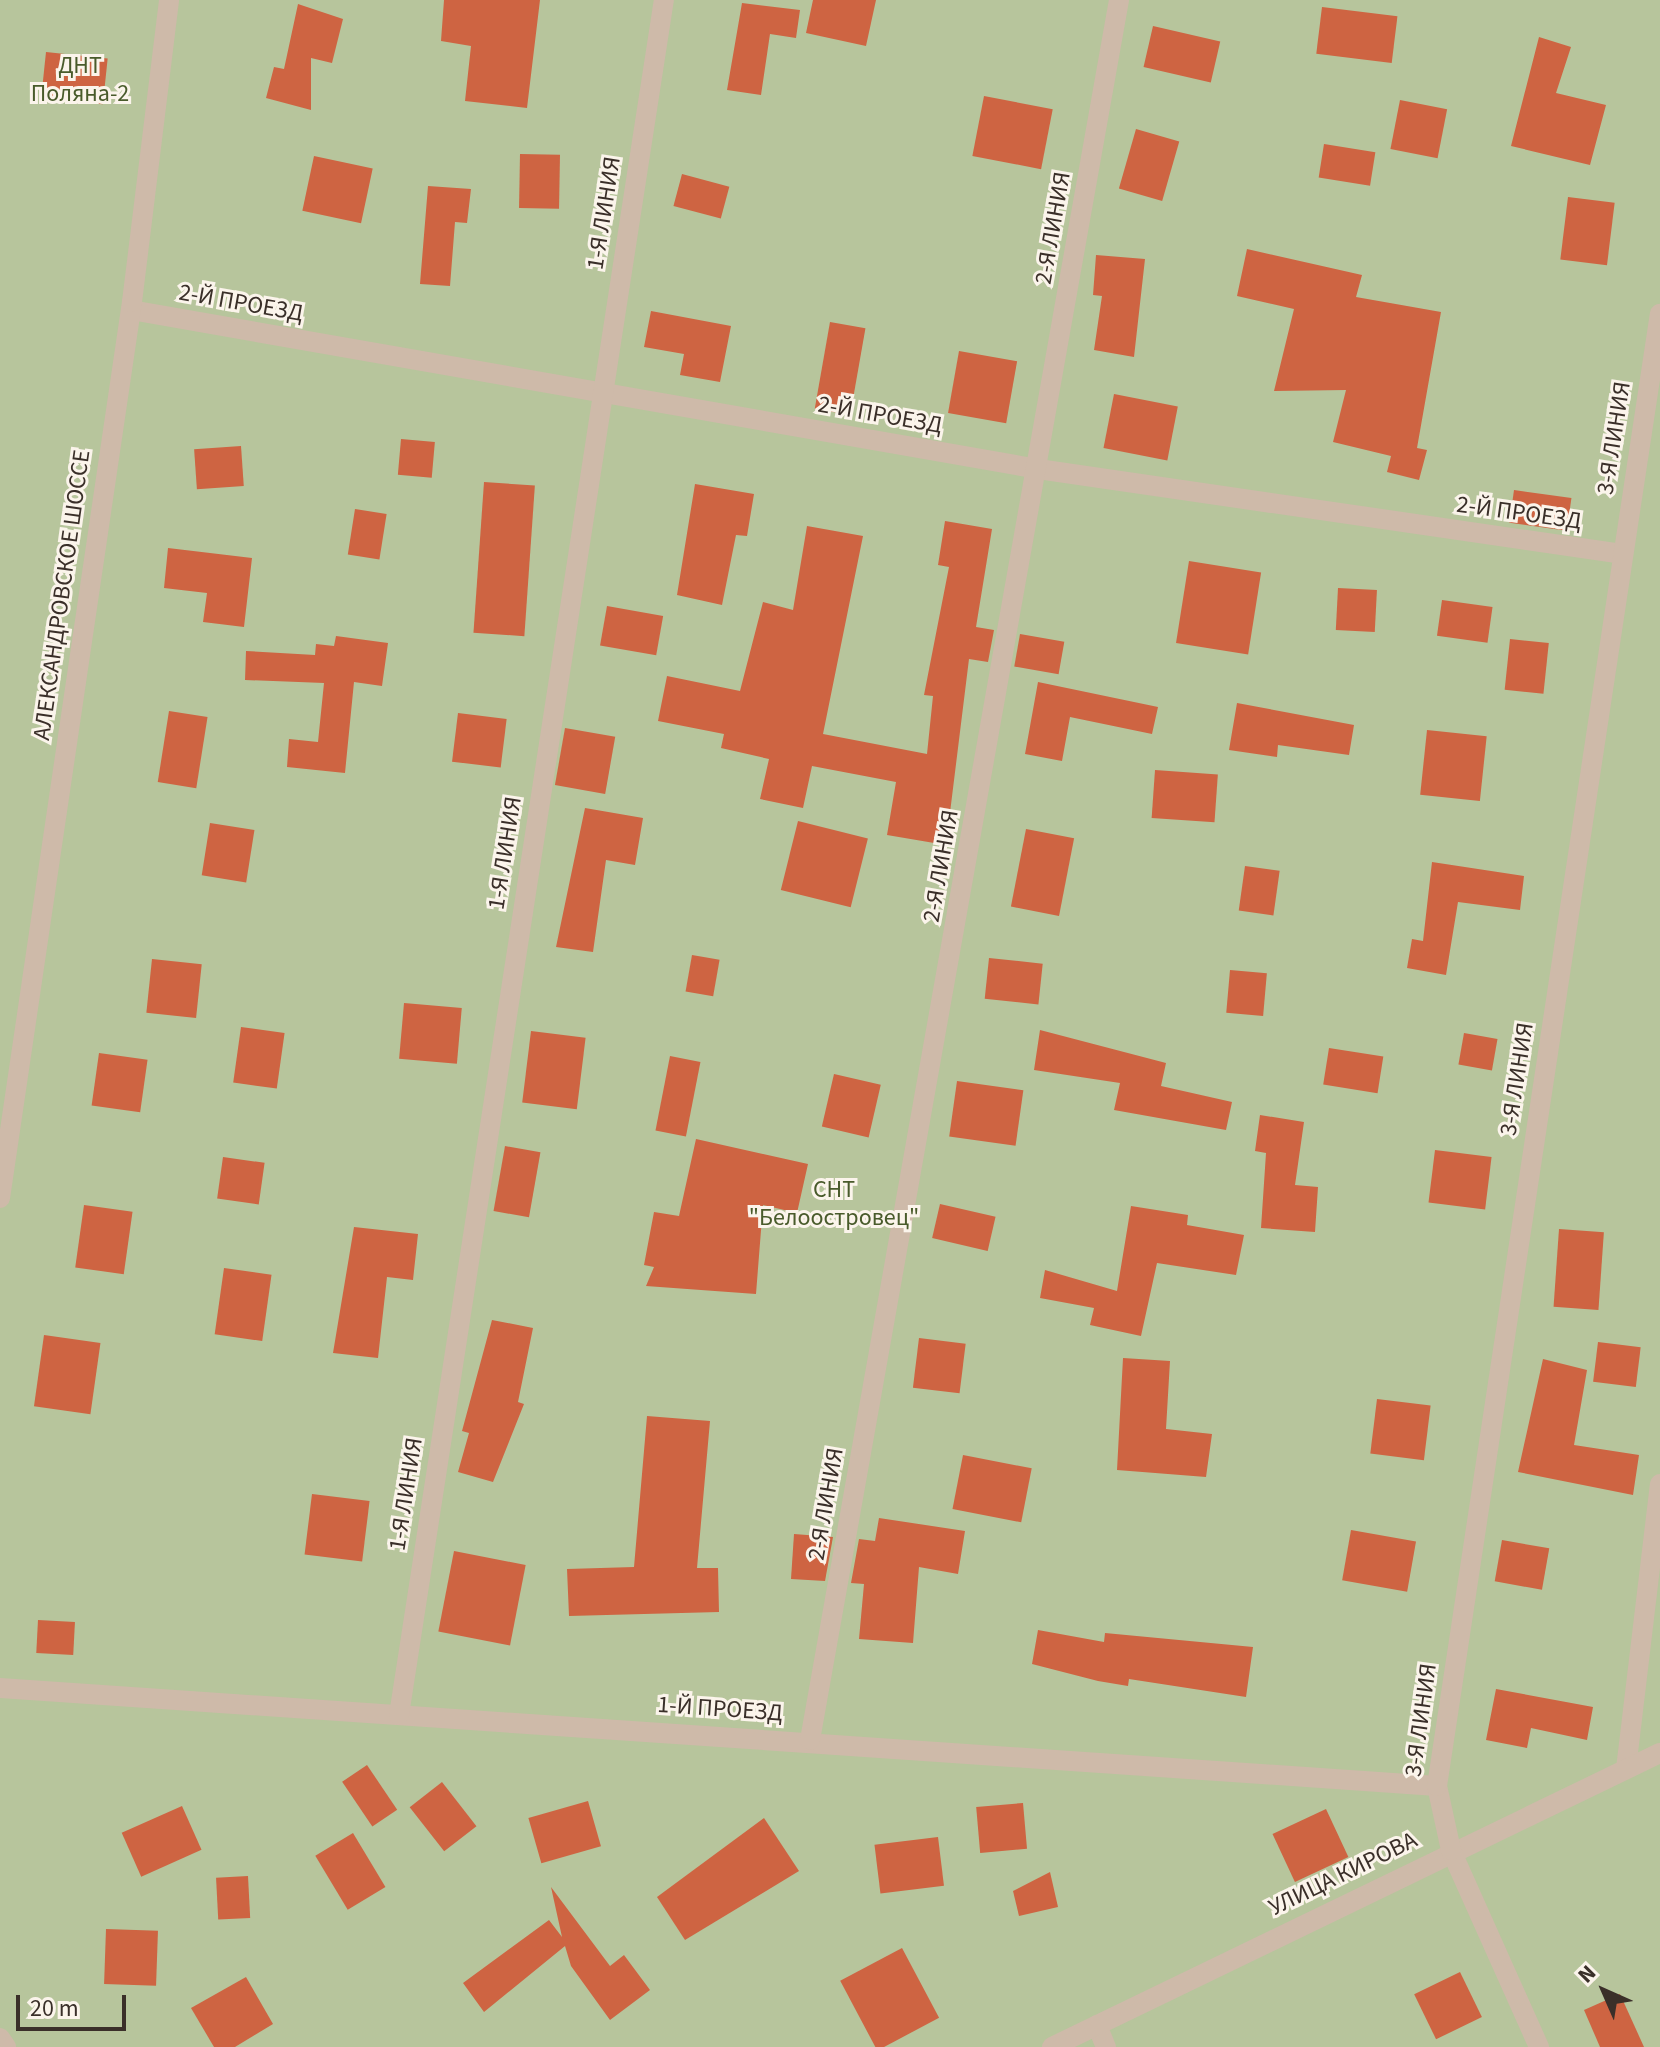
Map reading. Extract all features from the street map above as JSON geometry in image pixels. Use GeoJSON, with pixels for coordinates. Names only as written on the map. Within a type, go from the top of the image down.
{"type":"FeatureCollection","features":[{"type":"Feature","properties":{"kind":"street","name":"АЛЕКСАНДРОВСКОЕ ШОССЕ"},"geometry":{"type":"LineString","coordinates":[[0,1198],[131,310],[169,0]]}},
{"type":"Feature","properties":{"kind":"street","name":"1-Я ЛИНИЯ"},"geometry":{"type":"LineString","coordinates":[[399,1715],[664,0]]}},
{"type":"Feature","properties":{"kind":"street","name":"2-Я ЛИНИЯ"},"geometry":{"type":"LineString","coordinates":[[810,1740],[1119,0]]}},
{"type":"Feature","properties":{"kind":"street","name":"2-Й ПРОЕЗД"},"geometry":{"type":"LineString","coordinates":[[131,310],[1038,469],[1622,554]]}},
{"type":"Feature","properties":{"kind":"street","name":"3-Я ЛИНИЯ"},"geometry":{"type":"LineString","coordinates":[[1539,2047],[1451,1850],[1437,1786],[1660,314]]}},
{"type":"Feature","properties":{"kind":"street"},"geometry":{"type":"LineString","coordinates":[[1626,1769],[1660,1484]]}},
{"type":"Feature","properties":{"kind":"street","name":"1-Й ПРОЕЗД"},"geometry":{"type":"LineString","coordinates":[[0,1688],[810,1740],[1437,1786]]}},
{"type":"Feature","properties":{"kind":"street","name":"УЛИЦА КИРОВА"},"geometry":{"type":"LineString","coordinates":[[1052,2047],[1451,1850],[1660,1753]]}},
{"type":"Feature","properties":{"kind":"street"},"geometry":{"type":"LineString","coordinates":[[1097,2025],[1106,2047]]}},
{"type":"Feature","properties":{"kind":"street"},"geometry":{"type":"LineString","coordinates":[[0,2038],[6,2047]]}},
{"type":"Feature","properties":{"kind":"green space","name":"СНТ \"Белоостровец\""},"geometry":{"type":"Polygon","coordinates":[[[0,0],[1660,0],[1660,2047],[0,2047],[0,0]]]}},
{"type":"Feature","properties":{"kind":"building"},"geometry":{"type":"Polygon","coordinates":[[[444,0],[540,0],[527,108],[465,101],[471,46],[441,41],[444,0]]]}},
{"type":"Feature","properties":{"kind":"building"},"geometry":{"type":"Polygon","coordinates":[[[813,0],[876,0],[866,46],[806,33],[813,0]]]}},
{"type":"Feature","properties":{"kind":"building"},"geometry":{"type":"Polygon","coordinates":[[[742,3],[800,10],[796,38],[770,34],[761,95],[727,90],[742,3]]]}},
{"type":"Feature","properties":{"kind":"building"},"geometry":{"type":"Polygon","coordinates":[[[298,4],[343,19],[332,63],[311,58],[311,110],[266,98],[274,67],[284,69],[298,4]]]}},
{"type":"Feature","properties":{"kind":"building"},"geometry":{"type":"Polygon","coordinates":[[[1322,7],[1397,16],[1392,63],[1316,54],[1322,7]]]}},
{"type":"Feature","properties":{"kind":"building"},"geometry":{"type":"Polygon","coordinates":[[[1153,26],[1220,42],[1211,82],[1144,67],[1153,26]]]}},
{"type":"Feature","properties":{"kind":"building"},"geometry":{"type":"Polygon","coordinates":[[[1539,37],[1571,47],[1556,93],[1606,105],[1590,165],[1511,146],[1539,37]]]}},
{"type":"Feature","properties":{"kind":"building"},"geometry":{"type":"Polygon","coordinates":[[[46,52],[108,58],[103,104],[41,98],[46,52]]]}},
{"type":"Feature","properties":{"kind":"building"},"geometry":{"type":"Polygon","coordinates":[[[984,96],[1053,109],[1041,169],[972,156],[984,96]]]}},
{"type":"Feature","properties":{"kind":"building"},"geometry":{"type":"Polygon","coordinates":[[[1400,100],[1447,109],[1438,158],[1390,149],[1400,100]]]}},
{"type":"Feature","properties":{"kind":"building"},"geometry":{"type":"Polygon","coordinates":[[[1136,129],[1179,141],[1162,201],[1119,189],[1136,129]]]}},
{"type":"Feature","properties":{"kind":"building"},"geometry":{"type":"Polygon","coordinates":[[[1324,144],[1375,152],[1370,186],[1319,178],[1324,144]]]}},
{"type":"Feature","properties":{"kind":"building"},"geometry":{"type":"Polygon","coordinates":[[[520,154],[560,155],[559,209],[519,208],[520,154]]]}},
{"type":"Feature","properties":{"kind":"building"},"geometry":{"type":"Polygon","coordinates":[[[314,156],[373,168],[361,223],[302,211],[314,156]]]}},
{"type":"Feature","properties":{"kind":"building"},"geometry":{"type":"Polygon","coordinates":[[[682,174],[729,187],[721,219],[673,206],[682,174]]]}},
{"type":"Feature","properties":{"kind":"building"},"geometry":{"type":"Polygon","coordinates":[[[428,186],[471,189],[467,223],[455,222],[450,286],[420,284],[428,186]]]}},
{"type":"Feature","properties":{"kind":"building"},"geometry":{"type":"Polygon","coordinates":[[[1568,197],[1615,203],[1607,265],[1560,260],[1568,197]]]}},
{"type":"Feature","properties":{"kind":"building"},"geometry":{"type":"Polygon","coordinates":[[[1247,249],[1362,275],[1356,297],[1441,312],[1417,448],[1427,450],[1419,480],[1387,472],[1391,456],[1333,442],[1346,390],[1274,391],[1294,309],[1237,296],[1247,249]]]}},
{"type":"Feature","properties":{"kind":"building"},"geometry":{"type":"Polygon","coordinates":[[[1096,255],[1145,259],[1134,357],[1094,350],[1102,296],[1093,295],[1096,255]]]}},
{"type":"Feature","properties":{"kind":"building"},"geometry":{"type":"Polygon","coordinates":[[[651,311],[731,326],[720,382],[680,375],[684,354],[644,347],[651,311]]]}},
{"type":"Feature","properties":{"kind":"building"},"geometry":{"type":"Polygon","coordinates":[[[830,322],[865,328],[850,415],[815,409],[830,322]]]}},
{"type":"Feature","properties":{"kind":"building"},"geometry":{"type":"Polygon","coordinates":[[[959,351],[1017,361],[1006,423],[948,413],[959,351]]]}},
{"type":"Feature","properties":{"kind":"building"},"geometry":{"type":"Polygon","coordinates":[[[1114,394],[1178,406],[1167,460],[1104,448],[1114,394]]]}},
{"type":"Feature","properties":{"kind":"building"},"geometry":{"type":"Polygon","coordinates":[[[401,439],[435,442],[432,478],[398,475],[401,439]]]}},
{"type":"Feature","properties":{"kind":"building"},"geometry":{"type":"Polygon","coordinates":[[[241,446],[244,486],[197,489],[194,449],[241,446]]]}},
{"type":"Feature","properties":{"kind":"building"},"geometry":{"type":"Polygon","coordinates":[[[484,482],[535,486],[524,636],[473,633],[484,482]]]}},
{"type":"Feature","properties":{"kind":"building"},"geometry":{"type":"Polygon","coordinates":[[[695,484],[754,494],[747,536],[736,535],[722,605],[677,595],[695,484]]]}},
{"type":"Feature","properties":{"kind":"building"},"geometry":{"type":"Polygon","coordinates":[[[1514,490],[1571,498],[1567,531],[1509,523],[1514,490]]]}},
{"type":"Feature","properties":{"kind":"building"},"geometry":{"type":"Polygon","coordinates":[[[355,509],[387,514],[379,559],[348,554],[355,509]]]}},
{"type":"Feature","properties":{"kind":"building"},"geometry":{"type":"Polygon","coordinates":[[[945,521],[992,529],[976,627],[994,630],[988,662],[969,659],[946,845],[887,835],[896,782],[812,766],[803,808],[760,799],[769,759],[721,748],[724,734],[658,721],[667,676],[740,691],[763,602],[793,610],[807,526],[863,536],[823,734],[927,754],[933,696],[924,695],[949,567],[938,565],[945,521]]]}},
{"type":"Feature","properties":{"kind":"building"},"geometry":{"type":"Polygon","coordinates":[[[168,548],[252,558],[244,627],[203,622],[207,593],[164,588],[168,548]]]}},
{"type":"Feature","properties":{"kind":"building"},"geometry":{"type":"Polygon","coordinates":[[[1189,561],[1261,572],[1248,654],[1176,643],[1189,561]]]}},
{"type":"Feature","properties":{"kind":"building"},"geometry":{"type":"Polygon","coordinates":[[[1338,588],[1377,590],[1375,632],[1336,630],[1338,588]]]}},
{"type":"Feature","properties":{"kind":"building"},"geometry":{"type":"Polygon","coordinates":[[[1442,600],[1493,607],[1487,643],[1437,636],[1442,600]]]}},
{"type":"Feature","properties":{"kind":"building"},"geometry":{"type":"Polygon","coordinates":[[[607,606],[663,616],[656,655],[600,645],[607,606]]]}},
{"type":"Feature","properties":{"kind":"building"},"geometry":{"type":"Polygon","coordinates":[[[1020,634],[1064,642],[1059,674],[1014,666],[1020,634]]]}},
{"type":"Feature","properties":{"kind":"building"},"geometry":{"type":"Polygon","coordinates":[[[336,636],[388,643],[382,686],[354,682],[345,773],[287,767],[289,739],[318,742],[324,683],[245,680],[246,651],[315,655],[316,644],[334,646],[336,636]]]}},
{"type":"Feature","properties":{"kind":"building"},"geometry":{"type":"Polygon","coordinates":[[[1510,639],[1549,643],[1543,694],[1505,690],[1510,639]]]}},
{"type":"Feature","properties":{"kind":"building"},"geometry":{"type":"Polygon","coordinates":[[[1038,682],[1158,707],[1152,734],[1070,717],[1062,761],[1025,754],[1038,682]]]}},
{"type":"Feature","properties":{"kind":"building"},"geometry":{"type":"Polygon","coordinates":[[[1237,703],[1354,725],[1349,755],[1278,745],[1277,757],[1229,750],[1237,703]]]}},
{"type":"Feature","properties":{"kind":"building"},"geometry":{"type":"Polygon","coordinates":[[[169,711],[208,717],[196,788],[158,782],[169,711]]]}},
{"type":"Feature","properties":{"kind":"building"},"geometry":{"type":"Polygon","coordinates":[[[458,713],[507,719],[501,768],[452,762],[458,713]]]}},
{"type":"Feature","properties":{"kind":"building"},"geometry":{"type":"Polygon","coordinates":[[[565,728],[615,737],[605,794],[555,785],[565,728]]]}},
{"type":"Feature","properties":{"kind":"building"},"geometry":{"type":"Polygon","coordinates":[[[1427,730],[1487,736],[1480,801],[1420,795],[1427,730]]]}},
{"type":"Feature","properties":{"kind":"building"},"geometry":{"type":"Polygon","coordinates":[[[1155,770],[1218,774],[1214,822],[1152,818],[1155,770]]]}},
{"type":"Feature","properties":{"kind":"building"},"geometry":{"type":"Polygon","coordinates":[[[585,808],[643,818],[635,865],[606,860],[593,952],[556,947],[585,808]]]}},
{"type":"Feature","properties":{"kind":"building"},"geometry":{"type":"Polygon","coordinates":[[[798,821],[868,838],[851,907],[781,890],[798,821]]]}},
{"type":"Feature","properties":{"kind":"building"},"geometry":{"type":"Polygon","coordinates":[[[210,823],[254,830],[246,882],[202,875],[210,823]]]}},
{"type":"Feature","properties":{"kind":"building"},"geometry":{"type":"Polygon","coordinates":[[[1026,829],[1074,838],[1059,916],[1011,907],[1026,829]]]}},
{"type":"Feature","properties":{"kind":"building"},"geometry":{"type":"Polygon","coordinates":[[[1432,862],[1524,876],[1520,910],[1458,902],[1446,975],[1407,968],[1412,939],[1423,941],[1432,862]]]}},
{"type":"Feature","properties":{"kind":"building"},"geometry":{"type":"Polygon","coordinates":[[[1245,866],[1280,871],[1273,915],[1239,911],[1245,866]]]}},
{"type":"Feature","properties":{"kind":"building"},"geometry":{"type":"Polygon","coordinates":[[[692,955],[720,960],[713,996],[686,991],[692,955]]]}},
{"type":"Feature","properties":{"kind":"building"},"geometry":{"type":"Polygon","coordinates":[[[989,958],[1043,964],[1038,1004],[985,999],[989,958]]]}},
{"type":"Feature","properties":{"kind":"building"},"geometry":{"type":"Polygon","coordinates":[[[152,959],[202,964],[196,1018],[146,1013],[152,959]]]}},
{"type":"Feature","properties":{"kind":"building"},"geometry":{"type":"Polygon","coordinates":[[[1230,970],[1267,973],[1263,1016],[1226,1013],[1230,970]]]}},
{"type":"Feature","properties":{"kind":"building"},"geometry":{"type":"Polygon","coordinates":[[[404,1003],[462,1008],[457,1064],[399,1059],[404,1003]]]}},
{"type":"Feature","properties":{"kind":"building"},"geometry":{"type":"Polygon","coordinates":[[[241,1027],[285,1033],[277,1089],[233,1082],[241,1027]]]}},
{"type":"Feature","properties":{"kind":"building"},"geometry":{"type":"Polygon","coordinates":[[[1040,1030],[1166,1063],[1161,1086],[1232,1102],[1226,1130],[1114,1110],[1120,1083],[1034,1070],[1040,1030]]]}},
{"type":"Feature","properties":{"kind":"building"},"geometry":{"type":"Polygon","coordinates":[[[531,1031],[586,1038],[577,1109],[522,1102],[531,1031]]]}},
{"type":"Feature","properties":{"kind":"building"},"geometry":{"type":"Polygon","coordinates":[[[1464,1033],[1497,1039],[1492,1070],[1458,1065],[1464,1033]]]}},
{"type":"Feature","properties":{"kind":"building"},"geometry":{"type":"Polygon","coordinates":[[[1329,1048],[1383,1057],[1378,1093],[1323,1085],[1329,1048]]]}},
{"type":"Feature","properties":{"kind":"building"},"geometry":{"type":"Polygon","coordinates":[[[99,1053],[148,1060],[140,1112],[92,1105],[99,1053]]]}},
{"type":"Feature","properties":{"kind":"building"},"geometry":{"type":"Polygon","coordinates":[[[670,1056],[700,1062],[686,1137],[655,1131],[670,1056]]]}},
{"type":"Feature","properties":{"kind":"building"},"geometry":{"type":"Polygon","coordinates":[[[834,1074],[881,1085],[869,1137],[822,1127],[834,1074]]]}},
{"type":"Feature","properties":{"kind":"building"},"geometry":{"type":"Polygon","coordinates":[[[957,1081],[1023,1090],[1016,1146],[949,1136],[957,1081]]]}},
{"type":"Feature","properties":{"kind":"building"},"geometry":{"type":"Polygon","coordinates":[[[1260,1115],[1304,1122],[1295,1185],[1318,1187],[1315,1232],[1261,1228],[1266,1153],[1255,1151],[1260,1115]]]}},
{"type":"Feature","properties":{"kind":"building"},"geometry":{"type":"Polygon","coordinates":[[[696,1139],[808,1164],[797,1213],[763,1205],[756,1294],[646,1286],[654,1267],[644,1265],[654,1212],[679,1216],[696,1139]]]}},
{"type":"Feature","properties":{"kind":"building"},"geometry":{"type":"Polygon","coordinates":[[[505,1146],[540,1152],[529,1217],[494,1211],[505,1146]]]}},
{"type":"Feature","properties":{"kind":"building"},"geometry":{"type":"Polygon","coordinates":[[[1435,1150],[1492,1157],[1485,1210],[1429,1203],[1435,1150]]]}},
{"type":"Feature","properties":{"kind":"building"},"geometry":{"type":"Polygon","coordinates":[[[223,1157],[265,1163],[259,1204],[217,1199],[223,1157]]]}},
{"type":"Feature","properties":{"kind":"building"},"geometry":{"type":"Polygon","coordinates":[[[940,1204],[996,1217],[988,1251],[932,1238],[940,1204]]]}},
{"type":"Feature","properties":{"kind":"building"},"geometry":{"type":"Polygon","coordinates":[[[84,1205],[133,1212],[124,1274],[75,1267],[84,1205]]]}},
{"type":"Feature","properties":{"kind":"building"},"geometry":{"type":"Polygon","coordinates":[[[1131,1206],[1188,1215],[1187,1225],[1244,1235],[1236,1275],[1157,1263],[1141,1336],[1090,1325],[1094,1308],[1040,1298],[1045,1270],[1117,1291],[1131,1206]]]}},
{"type":"Feature","properties":{"kind":"building"},"geometry":{"type":"Polygon","coordinates":[[[354,1227],[418,1234],[413,1280],[387,1277],[378,1358],[333,1353],[354,1227]]]}},
{"type":"Feature","properties":{"kind":"building"},"geometry":{"type":"Polygon","coordinates":[[[1559,1229],[1604,1232],[1598,1310],[1554,1307],[1559,1229]]]}},
{"type":"Feature","properties":{"kind":"building"},"geometry":{"type":"Polygon","coordinates":[[[224,1268],[272,1275],[262,1341],[215,1334],[224,1268]]]}},
{"type":"Feature","properties":{"kind":"building"},"geometry":{"type":"Polygon","coordinates":[[[492,1320],[533,1328],[518,1402],[524,1404],[493,1482],[458,1472],[469,1433],[462,1431],[492,1320]]]}},
{"type":"Feature","properties":{"kind":"building"},"geometry":{"type":"Polygon","coordinates":[[[44,1335],[100,1343],[90,1414],[34,1406],[44,1335]]]}},
{"type":"Feature","properties":{"kind":"building"},"geometry":{"type":"Polygon","coordinates":[[[919,1338],[966,1344],[960,1393],[913,1388],[919,1338]]]}},
{"type":"Feature","properties":{"kind":"building"},"geometry":{"type":"Polygon","coordinates":[[[1598,1342],[1641,1347],[1636,1387],[1593,1382],[1598,1342]]]}},
{"type":"Feature","properties":{"kind":"building"},"geometry":{"type":"Polygon","coordinates":[[[1123,1358],[1170,1361],[1166,1429],[1212,1434],[1206,1477],[1117,1470],[1123,1358]]]}},
{"type":"Feature","properties":{"kind":"building"},"geometry":{"type":"Polygon","coordinates":[[[1543,1359],[1587,1370],[1574,1445],[1639,1455],[1633,1495],[1518,1472],[1543,1359]]]}},
{"type":"Feature","properties":{"kind":"building"},"geometry":{"type":"Polygon","coordinates":[[[1377,1399],[1431,1406],[1424,1460],[1370,1454],[1377,1399]]]}},
{"type":"Feature","properties":{"kind":"building"},"geometry":{"type":"Polygon","coordinates":[[[647,1416],[710,1421],[697,1568],[718,1568],[719,1612],[569,1616],[567,1569],[634,1567],[647,1416]]]}},
{"type":"Feature","properties":{"kind":"building"},"geometry":{"type":"Polygon","coordinates":[[[963,1455],[1032,1468],[1021,1522],[953,1509],[963,1455]]]}},
{"type":"Feature","properties":{"kind":"building"},"geometry":{"type":"Polygon","coordinates":[[[312,1494],[370,1501],[362,1562],[305,1555],[312,1494]]]}},
{"type":"Feature","properties":{"kind":"building"},"geometry":{"type":"Polygon","coordinates":[[[879,1518],[965,1531],[958,1574],[919,1567],[913,1643],[859,1639],[864,1584],[851,1583],[859,1539],[875,1541],[879,1518]]]}},
{"type":"Feature","properties":{"kind":"building"},"geometry":{"type":"Polygon","coordinates":[[[1351,1530],[1416,1541],[1407,1592],[1342,1580],[1351,1530]]]}},
{"type":"Feature","properties":{"kind":"building"},"geometry":{"type":"Polygon","coordinates":[[[794,1534],[833,1537],[825,1581],[791,1579],[794,1534]]]}},
{"type":"Feature","properties":{"kind":"building"},"geometry":{"type":"Polygon","coordinates":[[[1502,1540],[1549,1548],[1542,1590],[1495,1581],[1502,1540]]]}},
{"type":"Feature","properties":{"kind":"building"},"geometry":{"type":"Polygon","coordinates":[[[454,1551],[526,1565],[510,1645],[438,1631],[454,1551]]]}},
{"type":"Feature","properties":{"kind":"building"},"geometry":{"type":"Polygon","coordinates":[[[38,1620],[75,1622],[73,1655],[36,1653],[38,1620]]]}},
{"type":"Feature","properties":{"kind":"building"},"geometry":{"type":"Polygon","coordinates":[[[1038,1630],[1104,1642],[1105,1633],[1253,1647],[1246,1697],[1129,1679],[1128,1686],[1032,1664],[1038,1630]]]}},
{"type":"Feature","properties":{"kind":"building"},"geometry":{"type":"Polygon","coordinates":[[[1496,1689],[1593,1707],[1587,1740],[1531,1728],[1527,1748],[1486,1740],[1496,1689]]]}},
{"type":"Feature","properties":{"kind":"building"},"geometry":{"type":"Polygon","coordinates":[[[367,1765],[397,1810],[372,1827],[342,1782],[367,1765]]]}},
{"type":"Feature","properties":{"kind":"building"},"geometry":{"type":"Polygon","coordinates":[[[442,1782],[476,1826],[444,1851],[410,1807],[442,1782]]]}},
{"type":"Feature","properties":{"kind":"building"},"geometry":{"type":"Polygon","coordinates":[[[588,1801],[601,1846],[541,1863],[528,1818],[588,1801]]]}},
{"type":"Feature","properties":{"kind":"building"},"geometry":{"type":"Polygon","coordinates":[[[1023,1803],[1027,1849],[980,1853],[976,1807],[1023,1803]]]}},
{"type":"Feature","properties":{"kind":"building"},"geometry":{"type":"Polygon","coordinates":[[[182,1806],[202,1850],[141,1877],[122,1833],[182,1806]]]}},
{"type":"Feature","properties":{"kind":"building"},"geometry":{"type":"Polygon","coordinates":[[[1326,1809],[1348,1857],[1295,1882],[1273,1834],[1326,1809]]]}},
{"type":"Feature","properties":{"kind":"building"},"geometry":{"type":"Polygon","coordinates":[[[764,1818],[799,1871],[685,1940],[657,1897],[764,1818]]]}},
{"type":"Feature","properties":{"kind":"building"},"geometry":{"type":"Polygon","coordinates":[[[353,1833],[385,1887],[348,1910],[315,1856],[353,1833]]]}},
{"type":"Feature","properties":{"kind":"building"},"geometry":{"type":"Polygon","coordinates":[[[938,1837],[944,1886],[880,1893],[874,1845],[938,1837]]]}},
{"type":"Feature","properties":{"kind":"building"},"geometry":{"type":"Polygon","coordinates":[[[1050,1872],[1058,1907],[1019,1916],[1013,1891],[1050,1872]]]}},
{"type":"Feature","properties":{"kind":"building"},"geometry":{"type":"Polygon","coordinates":[[[248,1876],[250,1918],[218,1920],[216,1878],[248,1876]]]}},
{"type":"Feature","properties":{"kind":"building"},"geometry":{"type":"Polygon","coordinates":[[[551,1887],[610,1966],[624,1955],[650,1990],[610,2020],[571,1966],[565,1946],[484,2012],[463,1983],[549,1920],[562,1937],[551,1887]]]}},
{"type":"Feature","properties":{"kind":"building"},"geometry":{"type":"Polygon","coordinates":[[[106,1929],[158,1931],[156,1986],[104,1984],[106,1929]]]}},
{"type":"Feature","properties":{"kind":"building"},"geometry":{"type":"Polygon","coordinates":[[[902,1948],[939,2018],[884,2047],[875,2047],[840,1981],[902,1948]]]}},
{"type":"Feature","properties":{"kind":"building"},"geometry":{"type":"Polygon","coordinates":[[[1460,1972],[1482,2017],[1436,2039],[1414,1994],[1460,1972]]]}},
{"type":"Feature","properties":{"kind":"building"},"geometry":{"type":"Polygon","coordinates":[[[246,1977],[273,2024],[235,2047],[214,2047],[191,2008],[246,1977]]]}},
{"type":"Feature","properties":{"kind":"building"},"geometry":{"type":"Polygon","coordinates":[[[1620,1994],[1644,2047],[1600,2047],[1584,2010],[1620,1994]]]}},
{"type":"Feature","properties":{"kind":"park label","name":"ДНТ Поляна-2"},"geometry":{"type":"Point","coordinates":[80,80]}}]}
